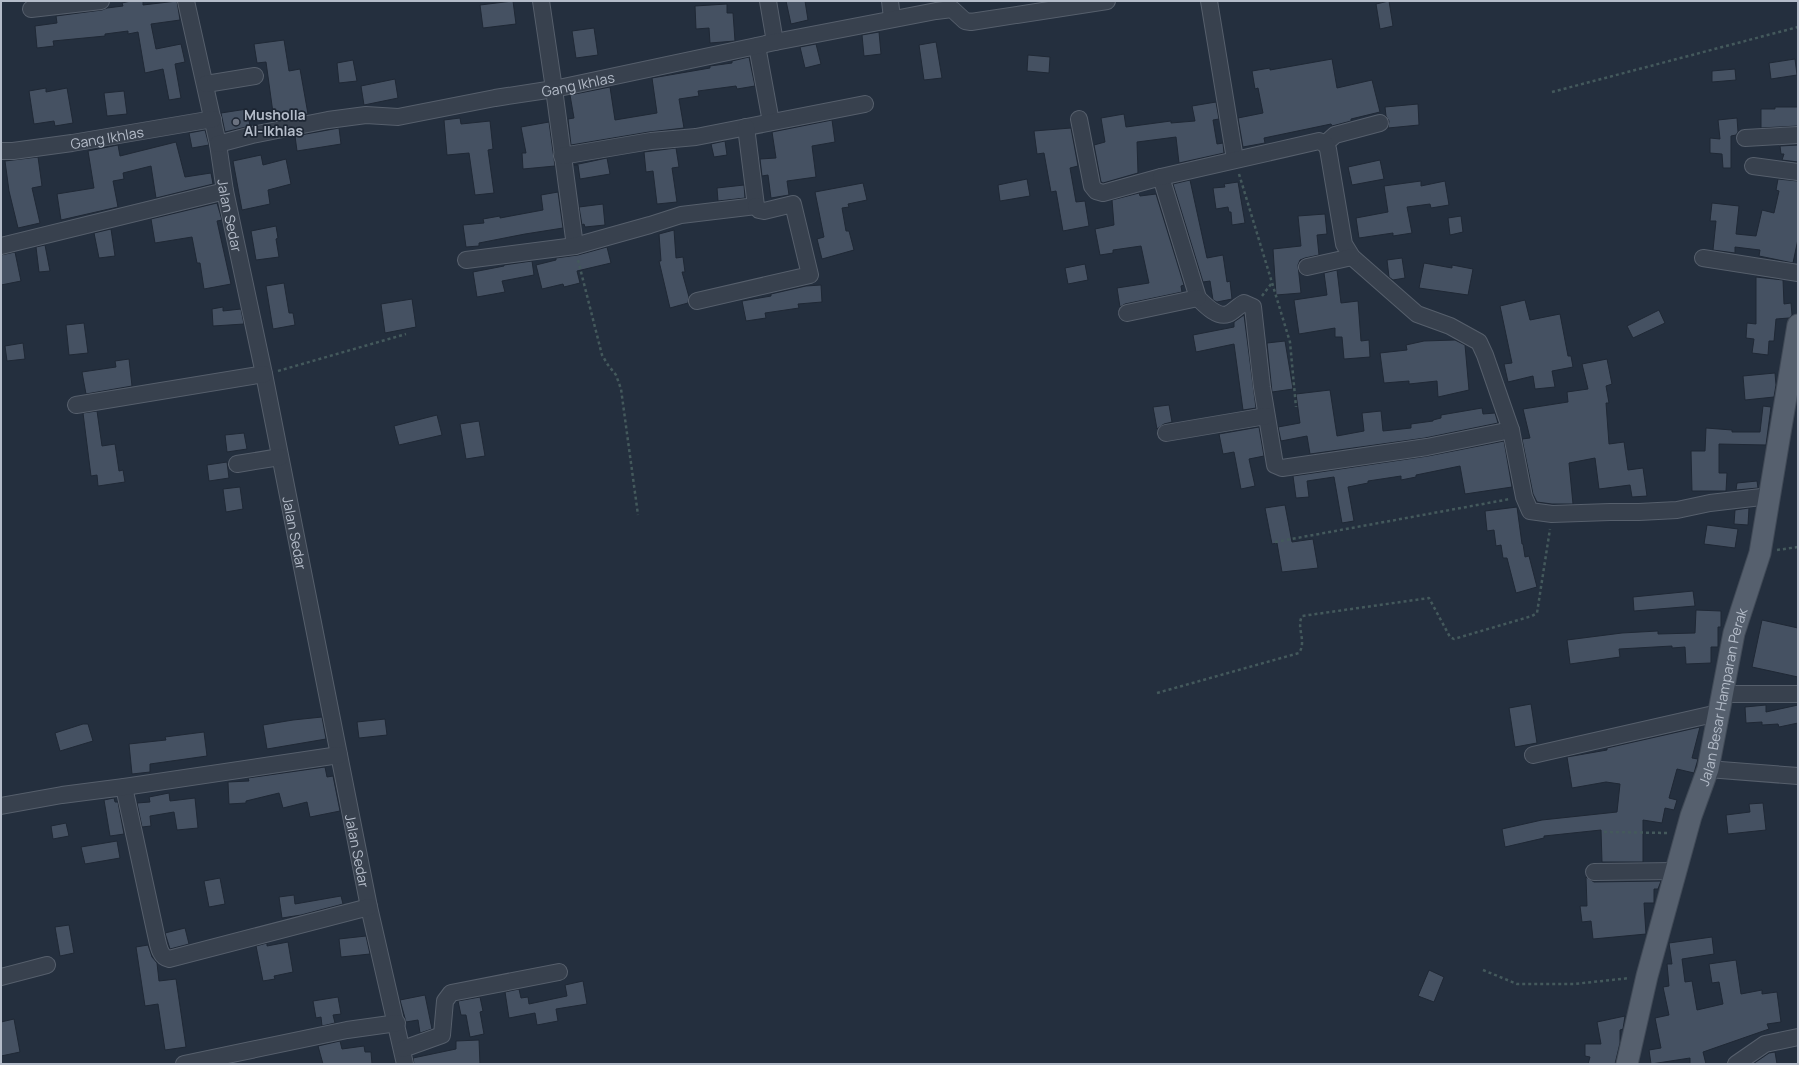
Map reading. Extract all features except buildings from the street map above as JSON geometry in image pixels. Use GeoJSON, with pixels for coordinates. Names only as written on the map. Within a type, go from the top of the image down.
{"type":"FeatureCollection","features":[{"type":"Feature","properties":{"kind":"main road","name":"Jalan Besar Hamparan Perak"},"geometry":{"type":"LineString","coordinates":[[1627,1064],[1646,976],[1688,833],[1691,816],[1708,769],[1734,633],[1760,553],[1798,325]]}},
{"type":"Feature","properties":{"kind":"street"},"geometry":{"type":"LineString","coordinates":[[31,9],[101,1]]}},
{"type":"Feature","properties":{"kind":"street","name":"Jalan Sedar"},"geometry":{"type":"LineString","coordinates":[[186,1],[206,84],[218,144],[225,191],[299,548],[369,908],[404,1056]]}},
{"type":"Feature","properties":{"kind":"street"},"geometry":{"type":"LineString","coordinates":[[541,1],[575,246]]}},
{"type":"Feature","properties":{"kind":"street"},"geometry":{"type":"LineString","coordinates":[[768,1],[775,42]]}},
{"type":"Feature","properties":{"kind":"street"},"geometry":{"type":"LineString","coordinates":[[890,1],[892,18]]}},
{"type":"Feature","properties":{"kind":"street","name":"Gang Ikhlas"},"geometry":{"type":"LineString","coordinates":[[218,144],[252,135],[328,120],[366,115],[398,117],[495,98],[554,89],[775,42],[939,10],[952,9],[965,21],[971,22],[1107,1]]}},
{"type":"Feature","properties":{"kind":"street"},"geometry":{"type":"LineString","coordinates":[[1209,1],[1235,159]]}},
{"type":"Feature","properties":{"kind":"street"},"geometry":{"type":"LineString","coordinates":[[757,46],[771,122]]}},
{"type":"Feature","properties":{"kind":"street"},"geometry":{"type":"LineString","coordinates":[[206,84],[255,76]]}},
{"type":"Feature","properties":{"kind":"street"},"geometry":{"type":"LineString","coordinates":[[562,156],[651,141],[696,137],[865,104]]}},
{"type":"Feature","properties":{"kind":"street","name":"Gang Ikhlas"},"geometry":{"type":"LineString","coordinates":[[1,151],[14,152],[213,119]]}},
{"type":"Feature","properties":{"kind":"street"},"geometry":{"type":"LineString","coordinates":[[1079,119],[1092,186],[1096,191],[1103,193],[1235,159],[1319,141],[1325,144],[1328,149],[1344,244],[1352,256],[1417,314],[1450,326],[1478,342],[1485,355],[1512,430],[1524,497],[1530,511],[1552,514],[1676,510],[1710,503],[1770,496]]}},
{"type":"Feature","properties":{"kind":"street"},"geometry":{"type":"LineString","coordinates":[[1325,144],[1335,135],[1380,123]]}},
{"type":"Feature","properties":{"kind":"street"},"geometry":{"type":"LineString","coordinates":[[697,301],[810,275],[793,204],[764,211],[759,210],[756,206],[746,127]]}},
{"type":"Feature","properties":{"kind":"street"},"geometry":{"type":"LineString","coordinates":[[1745,138],[1798,135]]}},
{"type":"Feature","properties":{"kind":"street"},"geometry":{"type":"LineString","coordinates":[[1752,166],[1798,172]]}},
{"type":"Feature","properties":{"kind":"street"},"geometry":{"type":"LineString","coordinates":[[1161,177],[1198,298],[1206,306],[1221,315],[1228,314],[1244,303],[1253,307],[1266,416],[1275,465],[1282,468],[1427,447],[1512,430]]}},
{"type":"Feature","properties":{"kind":"street"},"geometry":{"type":"LineString","coordinates":[[1,246],[225,191]]}},
{"type":"Feature","properties":{"kind":"street"},"geometry":{"type":"LineString","coordinates":[[466,260],[575,246],[681,215],[756,206]]}},
{"type":"Feature","properties":{"kind":"street"},"geometry":{"type":"LineString","coordinates":[[1307,268],[1352,256]]}},
{"type":"Feature","properties":{"kind":"street"},"geometry":{"type":"LineString","coordinates":[[1703,258],[1798,272]]}},
{"type":"Feature","properties":{"kind":"street"},"geometry":{"type":"LineString","coordinates":[[1127,313],[1198,298]]}},
{"type":"Feature","properties":{"kind":"street"},"geometry":{"type":"LineString","coordinates":[[76,405],[264,374]]}},
{"type":"Feature","properties":{"kind":"street"},"geometry":{"type":"LineString","coordinates":[[1166,433],[1266,416]]}},
{"type":"Feature","properties":{"kind":"street"},"geometry":{"type":"LineString","coordinates":[[237,464],[280,457]]}},
{"type":"Feature","properties":{"kind":"street"},"geometry":{"type":"LineString","coordinates":[[1533,755],[1720,704],[1798,694]]}},
{"type":"Feature","properties":{"kind":"street"},"geometry":{"type":"LineString","coordinates":[[1,806],[62,795],[339,754]]}},
{"type":"Feature","properties":{"kind":"street"},"geometry":{"type":"LineString","coordinates":[[1708,769],[1798,776]]}},
{"type":"Feature","properties":{"kind":"street"},"geometry":{"type":"LineString","coordinates":[[124,787],[156,934],[162,955],[165,958],[169,959],[369,908]]}},
{"type":"Feature","properties":{"kind":"street"},"geometry":{"type":"LineString","coordinates":[[1594,872],[1676,871]]}},
{"type":"Feature","properties":{"kind":"street"},"geometry":{"type":"LineString","coordinates":[[1,977],[47,965]]}},
{"type":"Feature","properties":{"kind":"street"},"geometry":{"type":"LineString","coordinates":[[404,1056],[442,1035],[445,1001],[451,993],[559,972]]}},
{"type":"Feature","properties":{"kind":"street"},"geometry":{"type":"LineString","coordinates":[[184,1064],[347,1030],[397,1023]]}},
{"type":"Feature","properties":{"kind":"street"},"geometry":{"type":"LineString","coordinates":[[1736,1064],[1765,1044],[1798,1037]]}},
{"type":"Feature","properties":{"kind":"path"},"geometry":{"type":"LineString","coordinates":[[1552,92],[1798,27]]}},
{"type":"Feature","properties":{"kind":"path"},"geometry":{"type":"LineString","coordinates":[[1235,159],[1290,342],[1296,407]]}},
{"type":"Feature","properties":{"kind":"path"},"geometry":{"type":"LineString","coordinates":[[575,246],[602,355],[616,375],[621,389],[638,515]]}},
{"type":"Feature","properties":{"kind":"path"},"geometry":{"type":"LineString","coordinates":[[264,374],[406,334]]}},
{"type":"Feature","properties":{"kind":"path"},"geometry":{"type":"LineString","coordinates":[[1275,542],[1524,497]]}},
{"type":"Feature","properties":{"kind":"path"},"geometry":{"type":"LineString","coordinates":[[1157,693],[1299,653],[1302,648],[1300,622],[1302,616],[1429,598],[1450,637],[1454,639],[1532,616],[1537,613],[1552,514]]}},
{"type":"Feature","properties":{"kind":"path"},"geometry":{"type":"LineString","coordinates":[[1604,832],[1688,833]]}},
{"type":"Feature","properties":{"kind":"path"},"geometry":{"type":"LineString","coordinates":[[1483,970],[1517,984],[1574,984],[1646,976]]}},
{"type":"Feature","properties":{"kind":"place","name":"Musholla Al-Ikhlas"},"geometry":{"type":"Point","coordinates":[236,122]}}]}
